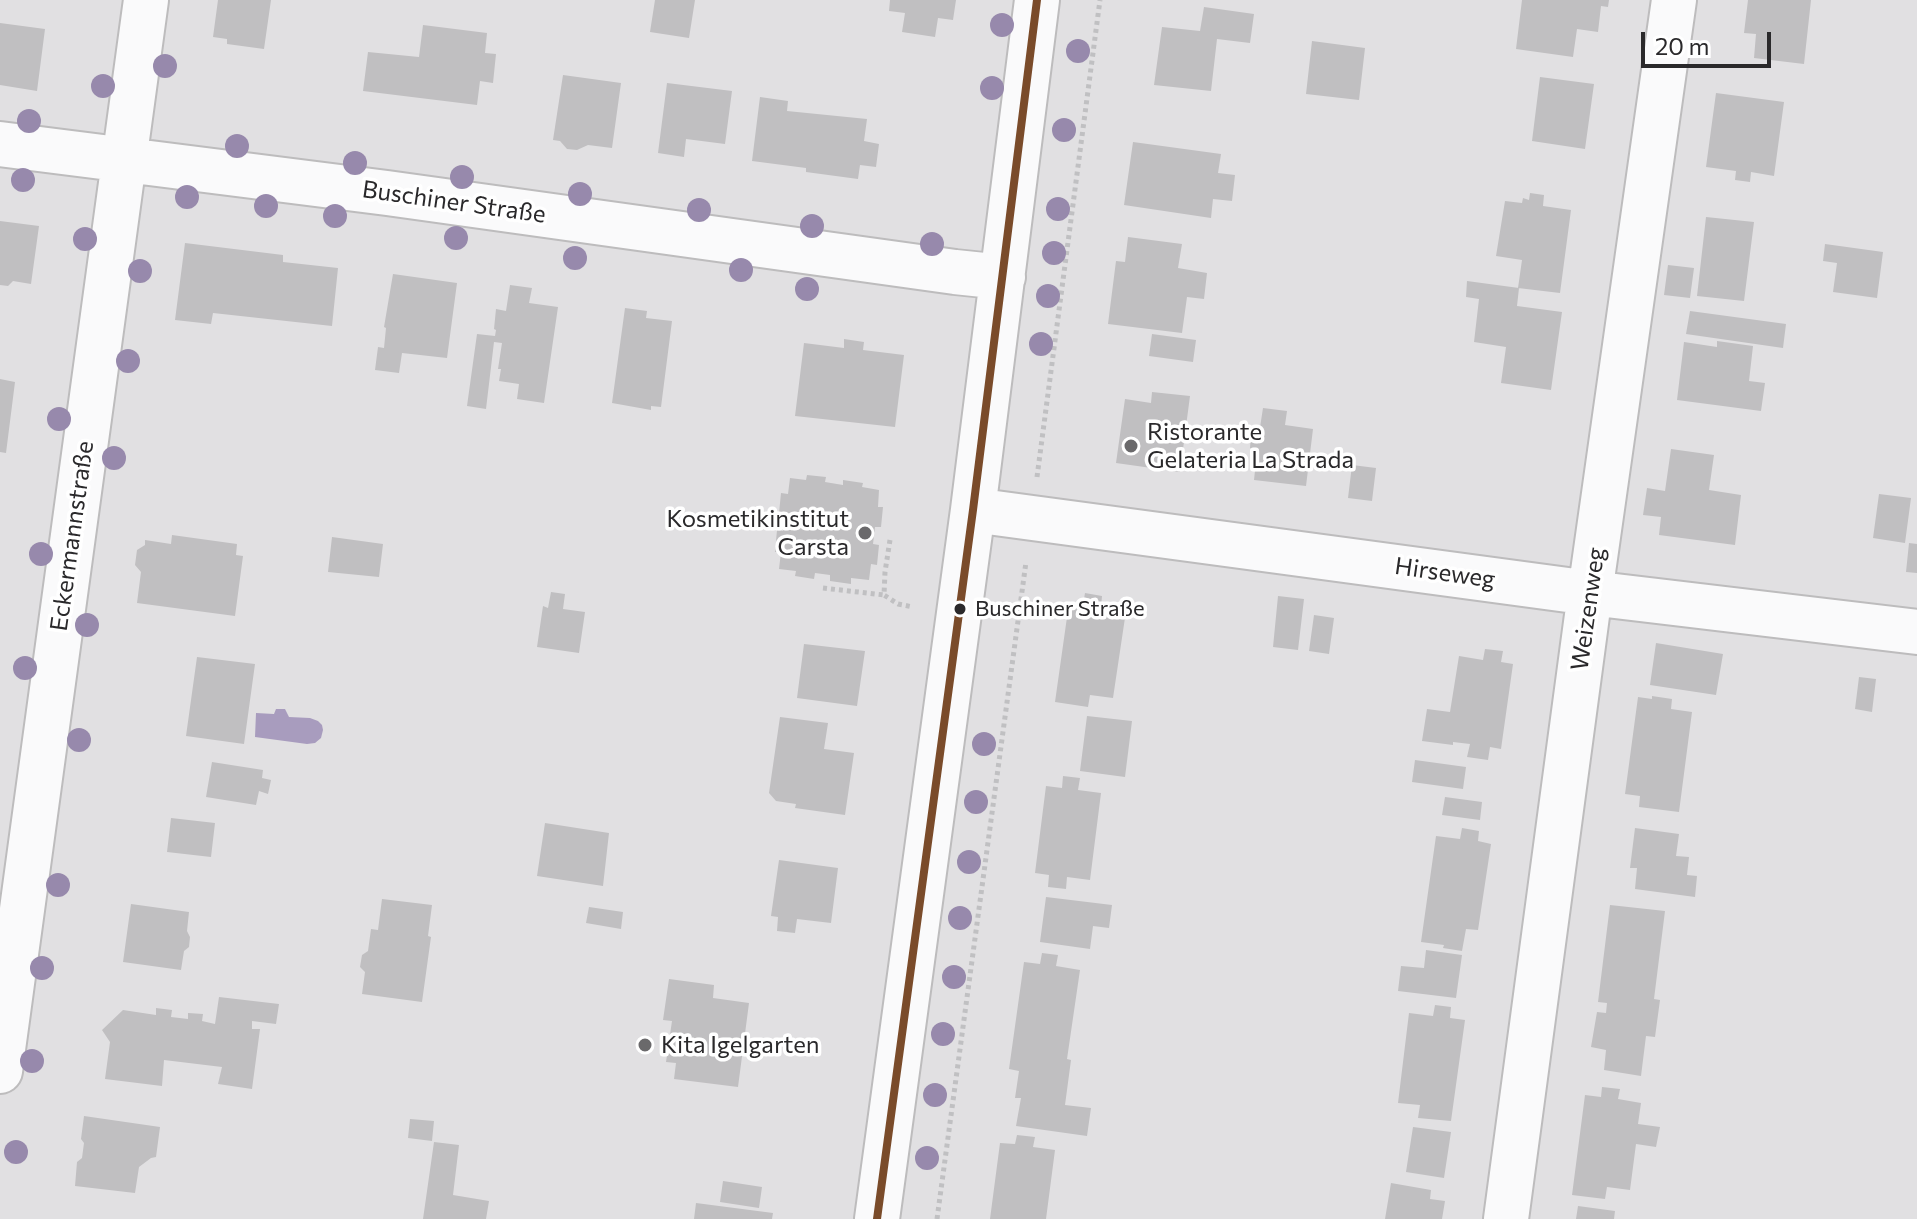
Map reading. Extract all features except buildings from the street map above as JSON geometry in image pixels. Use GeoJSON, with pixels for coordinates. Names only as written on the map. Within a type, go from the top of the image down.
{"type":"FeatureCollection","features":[{"type":"Feature","properties":{"kind":"street","name":"Eckermannstraße"},"geometry":{"type":"LineString","coordinates":[[0,1071],[146,0]]}},
{"type":"Feature","properties":{"kind":"street"},"geometry":{"type":"LineString","coordinates":[[877,1219],[973,510],[1037,0]]}},
{"type":"Feature","properties":{"kind":"street","name":"Weizenweg"},"geometry":{"type":"LineString","coordinates":[[1506,1219],[1674,0]]}},
{"type":"Feature","properties":{"kind":"street","name":"Buschiner Straße"},"geometry":{"type":"LineString","coordinates":[[0,144],[1003,277]]}},
{"type":"Feature","properties":{"kind":"street","name":"Hirseweg"},"geometry":{"type":"LineString","coordinates":[[973,510],[1590,593],[1917,632]]}},
{"type":"Feature","properties":{"kind":"path"},"geometry":{"type":"LineString","coordinates":[[937,1219],[1100,0]]}},
{"type":"Feature","properties":{"kind":"path"},"geometry":{"type":"LineString","coordinates":[[884,595],[890,540]]}},
{"type":"Feature","properties":{"kind":"path"},"geometry":{"type":"LineString","coordinates":[[823,588],[884,595],[898,604],[913,607]]}},
{"type":"Feature","properties":{"kind":"shaded area"},"geometry":{"type":"Polygon","coordinates":[[[276,709],[285,709],[289,717],[318,721],[323,730],[321,738],[307,744],[255,737],[256,713],[274,714],[276,709]]]}},
{"type":"Feature","properties":{"kind":"transit line"},"geometry":{"type":"LineString","coordinates":[[877,1219],[973,510],[1037,0]]}},
{"type":"Feature","properties":{"kind":"place","name":"Ristorante Gelateria La Strada"},"geometry":{"type":"Point","coordinates":[1131,446]}},
{"type":"Feature","properties":{"kind":"place","name":"Kosmetikinstitut Carsta"},"geometry":{"type":"Point","coordinates":[865,533]}},
{"type":"Feature","properties":{"kind":"place","name":"Buschiner Straße"},"geometry":{"type":"Point","coordinates":[960,609]}},
{"type":"Feature","properties":{"kind":"place","name":"Kita Igelgarten"},"geometry":{"type":"Point","coordinates":[645,1045]}}]}
